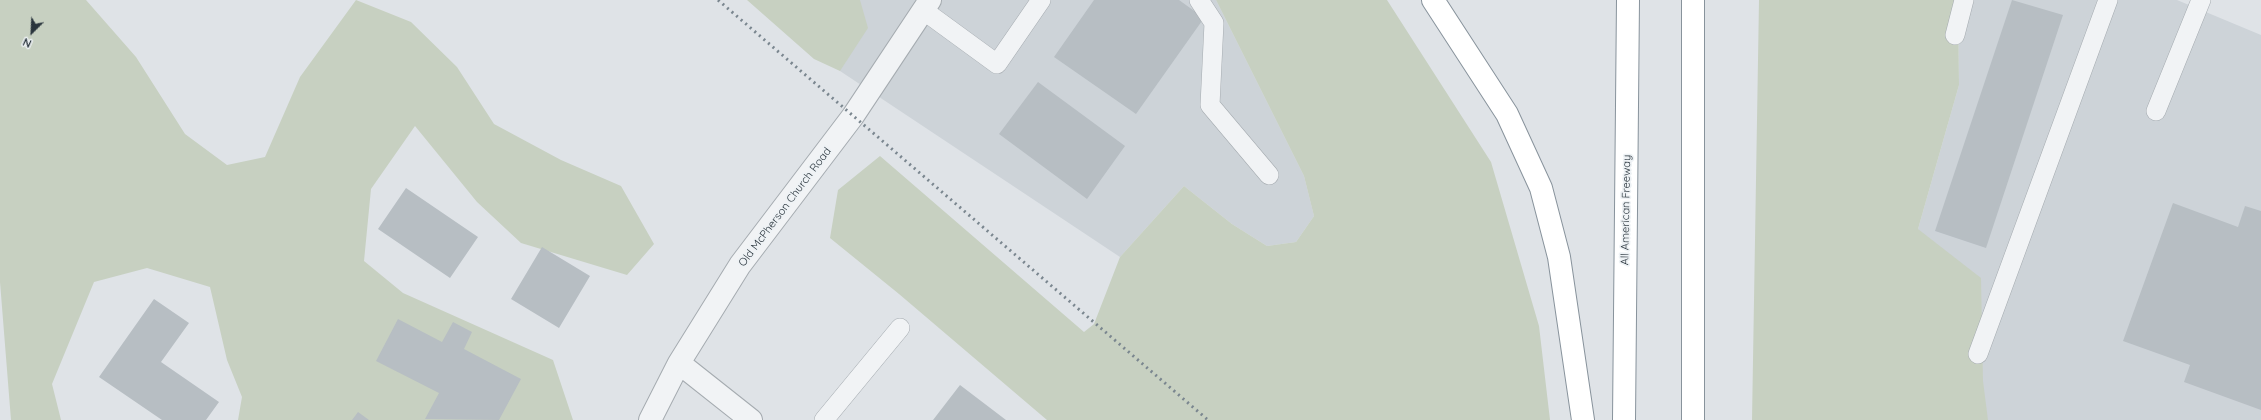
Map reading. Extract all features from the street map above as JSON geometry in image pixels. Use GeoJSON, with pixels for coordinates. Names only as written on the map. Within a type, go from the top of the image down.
{"type":"FeatureCollection","features":[{"type":"Feature","properties":{"kind":"highway"},"geometry":{"type":"LineString","coordinates":[[1433,0],[1507,114],[1542,188],[1559,257],[1583,420]]}},
{"type":"Feature","properties":{"kind":"highway","name":"All American Freeway"},"geometry":{"type":"LineString","coordinates":[[1624,420],[1628,0]]}},
{"type":"Feature","properties":{"kind":"highway"},"geometry":{"type":"LineString","coordinates":[[1693,0],[1693,420]]}},
{"type":"Feature","properties":{"kind":"street","name":"Old McPherson Church Road"},"geometry":{"type":"LineString","coordinates":[[650,420],[679,363],[740,265],[853,116],[926,5]]}},
{"type":"Feature","properties":{"kind":"street"},"geometry":{"type":"LineString","coordinates":[[679,363],[751,420]]}},
{"type":"Feature","properties":{"kind":"lane"},"geometry":{"type":"LineString","coordinates":[[926,5],[997,64],[1041,0]]}},
{"type":"Feature","properties":{"kind":"lane"},"geometry":{"type":"LineString","coordinates":[[1199,0],[1214,22],[1210,105],[1269,175]]}},
{"type":"Feature","properties":{"kind":"lane"},"geometry":{"type":"LineString","coordinates":[[1955,35],[1964,0]]}},
{"type":"Feature","properties":{"kind":"lane"},"geometry":{"type":"LineString","coordinates":[[1978,354],[2108,0]]}},
{"type":"Feature","properties":{"kind":"lane"},"geometry":{"type":"LineString","coordinates":[[2156,111],[2201,0]]}},
{"type":"Feature","properties":{"kind":"lane"},"geometry":{"type":"LineString","coordinates":[[824,420],[900,328]]}},
{"type":"Feature","properties":{"kind":"shaded area"},"geometry":{"type":"Polygon","coordinates":[[[805,0],[1216,0],[1304,176],[1314,216],[1296,242],[1267,246],[1232,224],[1184,186],[1120,257],[840,71],[805,0]]]}},
{"type":"Feature","properties":{"kind":"shaded area"},"geometry":{"type":"Polygon","coordinates":[[[1958,0],[2177,0],[2261,35],[2261,420],[1984,420],[1918,229],[1959,85],[1958,0]]]}},
{"type":"Feature","properties":{"kind":"green space"},"geometry":{"type":"Polygon","coordinates":[[[0,0],[86,0],[136,57],[185,134],[227,165],[265,157],[300,77],[356,0],[411,22],[457,67],[494,124],[561,160],[621,186],[654,244],[627,275],[521,243],[477,202],[415,126],[371,189],[364,261],[403,293],[553,360],[573,420],[238,420],[242,397],[227,360],[210,287],[147,268],[94,282],[52,384],[61,420],[11,420],[0,282],[0,0]]]}},
{"type":"Feature","properties":{"kind":"green space"},"geometry":{"type":"Polygon","coordinates":[[[747,0],[860,0],[868,28],[840,71],[814,59],[747,0]]]}},
{"type":"Feature","properties":{"kind":"green space"},"geometry":{"type":"Polygon","coordinates":[[[1216,0],[1387,0],[1491,162],[1539,326],[1550,420],[1047,420],[899,294],[830,238],[838,190],[880,156],[1084,332],[1094,324],[1120,257],[1184,186],[1232,224],[1267,246],[1296,242],[1314,216],[1304,176],[1216,0]]]}},
{"type":"Feature","properties":{"kind":"green space"},"geometry":{"type":"Polygon","coordinates":[[[1759,0],[1958,0],[1959,85],[1918,229],[1981,278],[1983,381],[1988,420],[1752,420],[1759,0]]]}},
{"type":"Feature","properties":{"kind":"building"},"geometry":{"type":"Polygon","coordinates":[[[1094,0],[1179,0],[1204,18],[1136,114],[1054,57],[1094,0]]]}},
{"type":"Feature","properties":{"kind":"building"},"geometry":{"type":"Polygon","coordinates":[[[2012,0],[2063,15],[1986,248],[1935,231],[2012,0]]]}},
{"type":"Feature","properties":{"kind":"building"},"geometry":{"type":"Polygon","coordinates":[[[1038,82],[1125,146],[1087,199],[999,134],[1038,82]]]}},
{"type":"Feature","properties":{"kind":"building"},"geometry":{"type":"Polygon","coordinates":[[[406,188],[478,237],[450,278],[378,229],[406,188]]]}},
{"type":"Feature","properties":{"kind":"building"},"geometry":{"type":"Polygon","coordinates":[[[2173,203],[2238,227],[2245,206],[2261,211],[2261,410],[2184,382],[2190,365],[2123,341],[2173,203]]]}},
{"type":"Feature","properties":{"kind":"building"},"geometry":{"type":"Polygon","coordinates":[[[542,247],[590,276],[559,328],[511,299],[542,247]]]}},
{"type":"Feature","properties":{"kind":"building"},"geometry":{"type":"Polygon","coordinates":[[[154,299],[189,323],[161,362],[219,402],[206,420],[162,420],[99,377],[154,299]]]}},
{"type":"Feature","properties":{"kind":"building"},"geometry":{"type":"Polygon","coordinates":[[[398,319],[442,342],[453,322],[472,332],[464,349],[521,379],[499,420],[425,419],[439,393],[376,361],[398,319]]]}},
{"type":"Feature","properties":{"kind":"building"},"geometry":{"type":"Polygon","coordinates":[[[960,385],[1006,420],[933,420],[960,385]]]}},
{"type":"Feature","properties":{"kind":"building"},"geometry":{"type":"Polygon","coordinates":[[[358,412],[369,420],[352,420],[358,412]]]}},
{"type":"Feature","properties":{"kind":"railway"},"geometry":{"type":"LineString","coordinates":[[718,0],[1208,420]]}}]}
